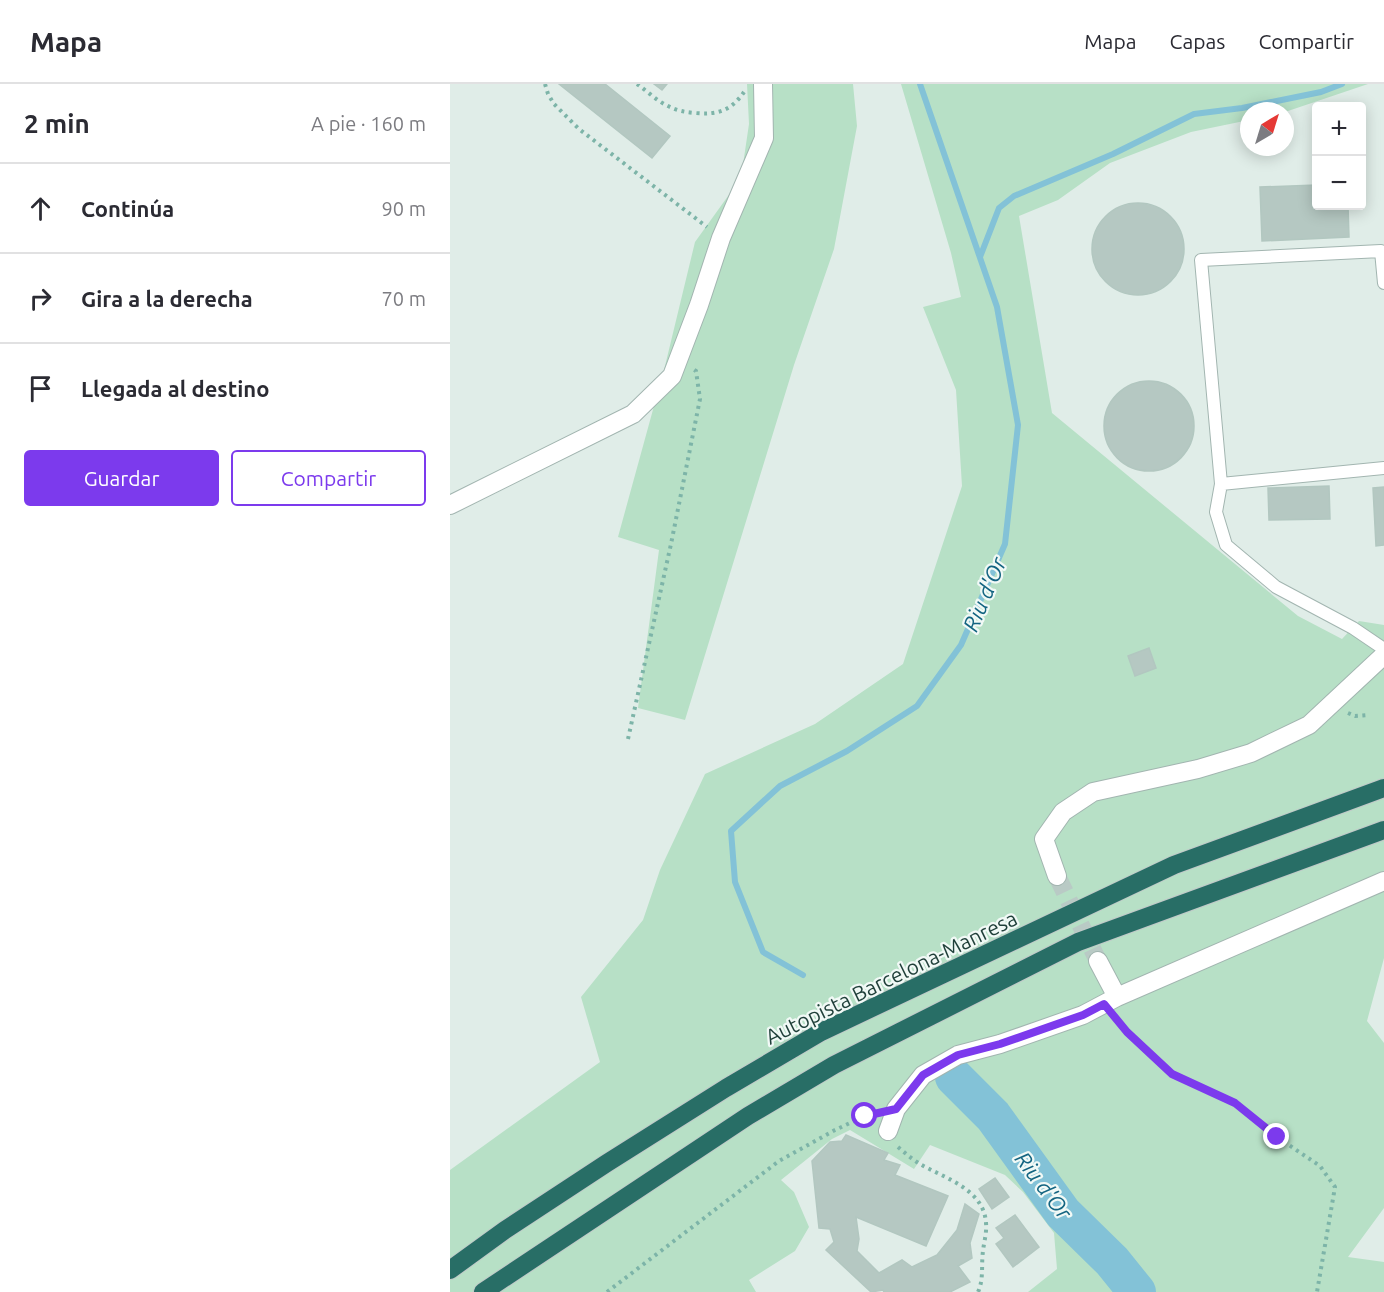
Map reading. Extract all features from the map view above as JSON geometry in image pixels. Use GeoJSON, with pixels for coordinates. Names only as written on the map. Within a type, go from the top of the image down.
{"type":"FeatureCollection","features":[{"type":"Feature","properties":{"kind":"highway","name":"Autopista Barcelona-Manresa"},"geometry":{"type":"LineString","coordinates":[[450,1270],[607,1163],[726,1088],[821,1032],[1174,865],[1384,788]]}},
{"type":"Feature","properties":{"kind":"highway"},"geometry":{"type":"LineString","coordinates":[[483,1292],[748,1116],[834,1065],[1078,942],[1384,830]]}},
{"type":"Feature","properties":{"kind":"street"},"geometry":{"type":"LineString","coordinates":[[450,505],[633,414],[672,376],[721,238],[764,138],[763,84]]}},
{"type":"Feature","properties":{"kind":"street"},"geometry":{"type":"LineString","coordinates":[[1057,876],[1044,839],[1063,812],[1093,792],[1198,769],[1251,753],[1309,724],[1384,655]]}},
{"type":"Feature","properties":{"kind":"street"},"geometry":{"type":"LineString","coordinates":[[888,1131],[896,1109],[923,1075],[958,1055],[1000,1044],[1083,1015],[1110,1001],[1384,881]]}},
{"type":"Feature","properties":{"kind":"street"},"geometry":{"type":"LineString","coordinates":[[1098,961],[1110,1001]]}},
{"type":"Feature","properties":{"kind":"lane"},"geometry":{"type":"LineString","coordinates":[[1384,284],[1381,251],[1202,260],[1221,484],[1216,512],[1226,545],[1276,587],[1353,628],[1384,649]]}},
{"type":"Feature","properties":{"kind":"lane"},"geometry":{"type":"LineString","coordinates":[[1221,484],[1384,468]]}},
{"type":"Feature","properties":{"kind":"path"},"geometry":{"type":"LineString","coordinates":[[545,84],[554,104],[570,121],[721,238]]}},
{"type":"Feature","properties":{"kind":"path"},"geometry":{"type":"LineString","coordinates":[[637,84],[666,106],[681,111],[711,114],[724,111],[736,103],[749,84]]}},
{"type":"Feature","properties":{"kind":"path"},"geometry":{"type":"LineString","coordinates":[[628,739],[700,399],[696,371],[680,356]]}},
{"type":"Feature","properties":{"kind":"path"},"geometry":{"type":"LineString","coordinates":[[1110,1001],[1127,1032],[1172,1074],[1235,1103],[1277,1137],[1320,1166],[1335,1187],[1317,1292]]}},
{"type":"Feature","properties":{"kind":"path"},"geometry":{"type":"LineString","coordinates":[[607,1292],[779,1161],[865,1116],[896,1109]]}},
{"type":"Feature","properties":{"kind":"path"},"geometry":{"type":"LineString","coordinates":[[888,1131],[900,1149],[922,1165],[960,1184],[980,1205],[986,1223],[982,1281],[978,1292]]}},
{"type":"Feature","properties":{"kind":"green space"},"geometry":{"type":"Polygon","coordinates":[[[747,84],[853,84],[857,126],[834,249],[794,365],[685,720],[638,708],[659,550],[618,537],[665,366],[695,242],[741,178],[749,124],[747,84]]]}},
{"type":"Feature","properties":{"kind":"green space"},"geometry":{"type":"Polygon","coordinates":[[[901,84],[1368,84],[1294,109],[1294,102],[1240,102],[1240,122],[1191,132],[1110,163],[1058,200],[1019,216],[1052,413],[1298,616],[1342,639],[1359,621],[1384,625],[1384,958],[1367,1021],[1384,1043],[1384,1208],[1348,1257],[1384,1262],[1384,1292],[1028,1292],[1057,1269],[1054,1233],[1023,1192],[1005,1175],[930,1145],[914,1169],[850,1130],[832,1139],[781,1180],[794,1192],[809,1227],[795,1251],[749,1280],[756,1292],[450,1292],[450,1170],[600,1062],[581,997],[643,920],[660,870],[705,774],[815,724],[903,664],[962,486],[956,390],[923,307],[961,297],[951,253],[901,84]]]}},
{"type":"Feature","properties":{"kind":"building"},"geometry":{"type":"Polygon","coordinates":[[[559,84],[605,84],[670,136],[652,158],[559,84]]]}},
{"type":"Feature","properties":{"kind":"building"},"geometry":{"type":"Polygon","coordinates":[[[654,84],[667,84],[662,90],[654,84]]]}},
{"type":"Feature","properties":{"kind":"building"},"geometry":{"type":"Polygon","coordinates":[[[1312,185],[1312,210],[1348,210],[1349,237],[1262,241],[1260,187],[1312,185]]]}},
{"type":"Feature","properties":{"kind":"building"},"geometry":{"type":"Polygon","coordinates":[[[1138,203],[1155,207],[1170,217],[1180,232],[1184,249],[1180,266],[1170,281],[1155,291],[1138,295],[1121,291],[1106,281],[1096,266],[1092,249],[1096,232],[1106,217],[1121,207],[1138,203]]]}},
{"type":"Feature","properties":{"kind":"building"},"geometry":{"type":"Polygon","coordinates":[[[1140,381],[1158,381],[1174,388],[1187,401],[1194,417],[1194,435],[1187,451],[1174,464],[1158,471],[1140,471],[1124,464],[1111,451],[1104,435],[1104,417],[1111,401],[1124,388],[1140,381]]]}},
{"type":"Feature","properties":{"kind":"building"},"geometry":{"type":"Polygon","coordinates":[[[1329,486],[1330,519],[1269,520],[1268,488],[1329,486]]]}},
{"type":"Feature","properties":{"kind":"building"},"geometry":{"type":"Polygon","coordinates":[[[1384,487],[1384,545],[1376,546],[1373,488],[1384,487]]]}},
{"type":"Feature","properties":{"kind":"building"},"geometry":{"type":"Polygon","coordinates":[[[1149,648],[1156,668],[1135,676],[1128,656],[1149,648]]]}},
{"type":"Feature","properties":{"kind":"building"},"geometry":{"type":"Polygon","coordinates":[[[846,1135],[888,1153],[884,1160],[900,1165],[895,1175],[948,1196],[926,1246],[856,1217],[859,1239],[857,1251],[879,1273],[902,1260],[912,1267],[937,1255],[957,1230],[965,1204],[979,1214],[970,1243],[972,1258],[958,1266],[970,1282],[950,1292],[884,1292],[883,1290],[871,1292],[826,1250],[834,1242],[830,1229],[819,1228],[812,1161],[830,1142],[842,1141],[846,1135]]]}},
{"type":"Feature","properties":{"kind":"building"},"geometry":{"type":"Polygon","coordinates":[[[995,1178],[1009,1197],[992,1209],[979,1189],[995,1178]]]}},
{"type":"Feature","properties":{"kind":"building"},"geometry":{"type":"Polygon","coordinates":[[[1015,1215],[1039,1247],[1013,1267],[996,1244],[1004,1238],[996,1228],[1015,1215]]]}},
{"type":"Feature","properties":{"kind":"waterway","name":"Riu d'Or"},"geometry":{"type":"LineString","coordinates":[[803,975],[763,952],[735,882],[731,831],[780,786],[847,751],[917,706],[961,645],[1005,544],[1018,425],[997,307],[920,84]]}},
{"type":"Feature","properties":{"kind":"waterway"},"geometry":{"type":"LineString","coordinates":[[980,257],[999,208],[1014,196],[1113,154],[1194,114],[1242,108],[1321,92],[1342,84]]}},
{"type":"Feature","properties":{"kind":"waterway","name":"Riu d'Or"},"geometry":{"type":"LineString","coordinates":[[954,1077],[993,1116],[1063,1213],[1112,1261],[1137,1292]]}},
{"type":"Feature","properties":{"kind":"tunnel"},"geometry":{"type":"LineString","coordinates":[[1057,876],[1098,961]]}},
{"type":"Feature","properties":{"kind":"route"},"geometry":{"type":"LineString","coordinates":[[865,1116],[896,1109],[923,1075],[958,1055],[1000,1044],[1083,1015],[1104,1004],[1127,1032],[1172,1074],[1235,1103],[1277,1137]]}}]}
